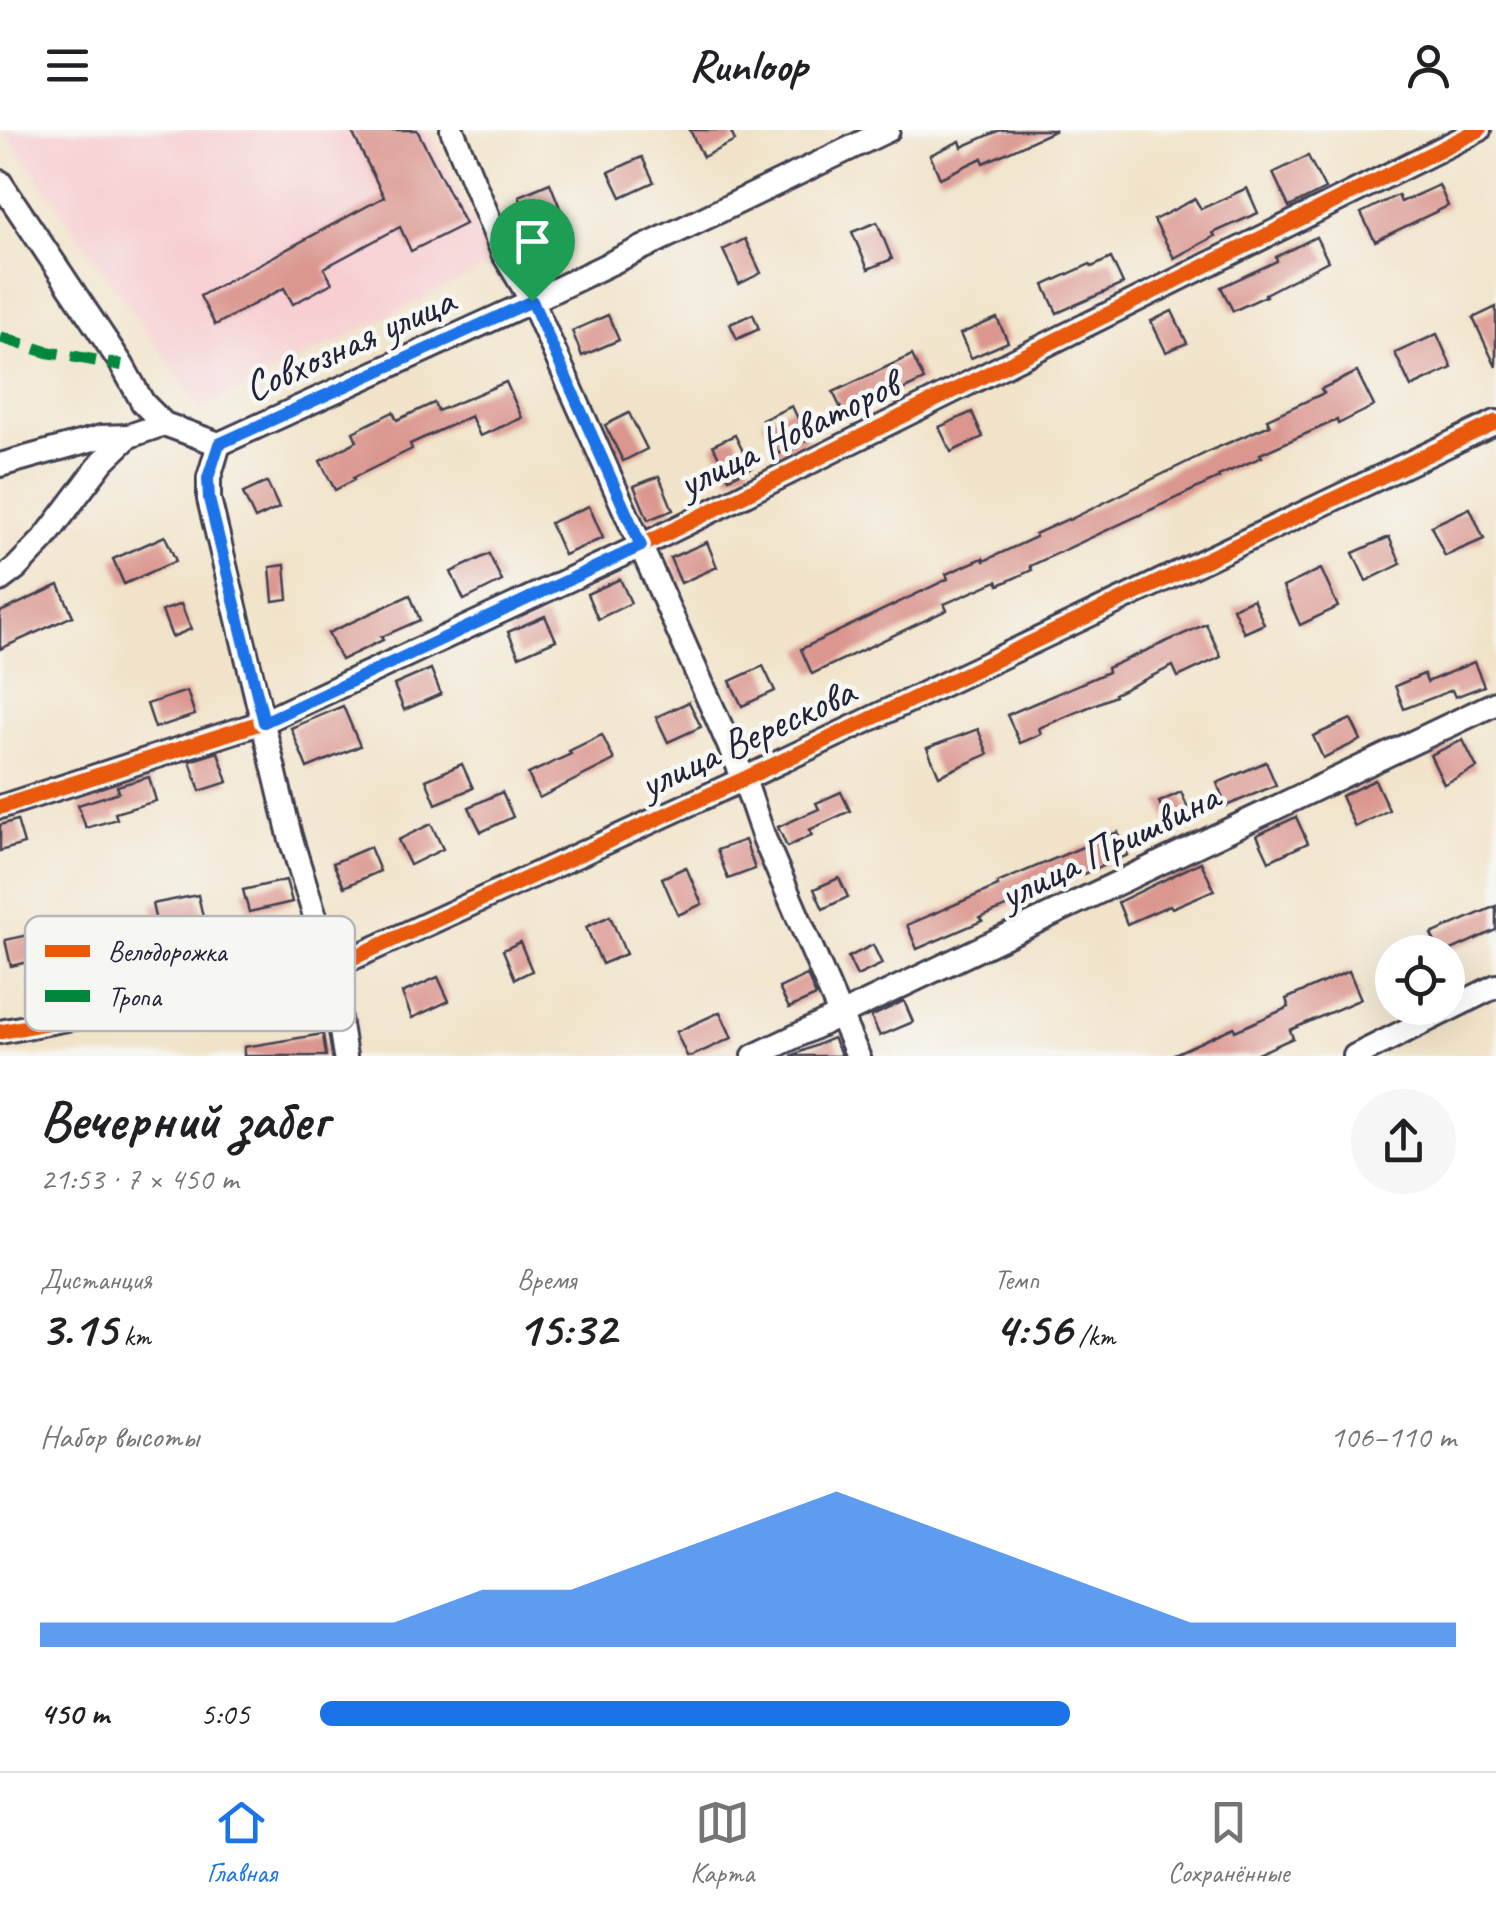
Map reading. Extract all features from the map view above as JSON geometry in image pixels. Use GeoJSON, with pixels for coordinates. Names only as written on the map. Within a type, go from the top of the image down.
{"type":"FeatureCollection","features":[{"type":"Feature","properties":{"kind":"street"},"geometry":{"type":"LineString","coordinates":[[452,130],[503,253],[532,301],[744,779],[764,838],[858,1056]]}},
{"type":"Feature","properties":{"kind":"street","name":"Совхозная улица"},"geometry":{"type":"LineString","coordinates":[[219,444],[532,301],[888,130]]}},
{"type":"Feature","properties":{"kind":"street","name":"улица Новаторов"},"geometry":{"type":"LineString","coordinates":[[0,807],[264,722],[641,546],[1479,130]]}},
{"type":"Feature","properties":{"kind":"street"},"geometry":{"type":"LineString","coordinates":[[0,182],[122,365],[143,403],[164,424],[219,444],[208,478],[209,499],[290,836],[315,916]]}},
{"type":"Feature","properties":{"kind":"street","name":"улица Верескова"},"geometry":{"type":"LineString","coordinates":[[355,957],[744,779],[1496,422]]}},
{"type":"Feature","properties":{"kind":"street"},"geometry":{"type":"LineString","coordinates":[[0,465],[102,437],[129,436],[164,424]]}},
{"type":"Feature","properties":{"kind":"street"},"geometry":{"type":"LineString","coordinates":[[0,580],[44,539],[103,461],[129,436]]}},
{"type":"Feature","properties":{"kind":"street","name":"улица Пришвина"},"geometry":{"type":"LineString","coordinates":[[754,1056],[1496,703]]}},
{"type":"Feature","properties":{"kind":"street"},"geometry":{"type":"LineString","coordinates":[[1355,1056],[1496,986]]}},
{"type":"Feature","properties":{"kind":"street","name":"улица Верескова"},"geometry":{"type":"LineString","coordinates":[[0,1032],[25,1027]]}},
{"type":"Feature","properties":{"kind":"street"},"geometry":{"type":"LineString","coordinates":[[342,1031],[346,1056]]}},
{"type":"Feature","properties":{"kind":"shaded area"},"geometry":{"type":"Polygon","coordinates":[[[4,130],[428,130],[493,264],[201,409],[4,130]]]}},
{"type":"Feature","properties":{"kind":"building"},"geometry":{"type":"Polygon","coordinates":[[[351,130],[417,130],[465,224],[411,251],[400,227],[324,268],[332,283],[293,304],[284,288],[215,325],[200,296],[384,197],[351,130]]]}},
{"type":"Feature","properties":{"kind":"building"},"geometry":{"type":"Polygon","coordinates":[[[690,130],[730,130],[735,141],[703,157],[690,130]]]}},
{"type":"Feature","properties":{"kind":"building"},"geometry":{"type":"Polygon","coordinates":[[[1000,130],[1056,130],[940,178],[930,155],[960,141],[962,147],[1000,130]]]}},
{"type":"Feature","properties":{"kind":"building"},"geometry":{"type":"Polygon","coordinates":[[[1308,156],[1325,189],[1289,207],[1273,173],[1308,156]]]}},
{"type":"Feature","properties":{"kind":"building"},"geometry":{"type":"Polygon","coordinates":[[[642,157],[654,182],[621,197],[609,172],[642,157]]]}},
{"type":"Feature","properties":{"kind":"building"},"geometry":{"type":"Polygon","coordinates":[[[550,183],[566,223],[535,236],[519,196],[550,183]]]}},
{"type":"Feature","properties":{"kind":"building"},"geometry":{"type":"Polygon","coordinates":[[[1439,185],[1448,206],[1375,241],[1361,213],[1398,195],[1401,202],[1439,185]]]}},
{"type":"Feature","properties":{"kind":"building"},"geometry":{"type":"Polygon","coordinates":[[[1247,188],[1258,213],[1213,233],[1215,236],[1174,258],[1154,220],[1195,199],[1201,209],[1247,188]]]}},
{"type":"Feature","properties":{"kind":"building"},"geometry":{"type":"Polygon","coordinates":[[[877,222],[892,259],[868,269],[852,232],[877,222]]]}},
{"type":"Feature","properties":{"kind":"building"},"geometry":{"type":"Polygon","coordinates":[[[1316,237],[1328,261],[1233,311],[1221,287],[1277,261],[1276,257],[1316,237]]]}},
{"type":"Feature","properties":{"kind":"building"},"geometry":{"type":"Polygon","coordinates":[[[745,239],[761,273],[739,284],[723,250],[745,239]]]}},
{"type":"Feature","properties":{"kind":"building"},"geometry":{"type":"Polygon","coordinates":[[[1111,258],[1123,284],[1057,313],[1044,285],[1111,258]]]}},
{"type":"Feature","properties":{"kind":"building"},"geometry":{"type":"Polygon","coordinates":[[[1496,307],[1496,367],[1473,318],[1496,307]]]}},
{"type":"Feature","properties":{"kind":"building"},"geometry":{"type":"Polygon","coordinates":[[[1172,311],[1187,343],[1166,352],[1151,321],[1172,311]]]}},
{"type":"Feature","properties":{"kind":"building"},"geometry":{"type":"Polygon","coordinates":[[[753,314],[759,329],[737,339],[730,324],[753,314]]]}},
{"type":"Feature","properties":{"kind":"building"},"geometry":{"type":"Polygon","coordinates":[[[608,315],[619,340],[582,356],[572,331],[608,315]]]}},
{"type":"Feature","properties":{"kind":"building"},"geometry":{"type":"Polygon","coordinates":[[[997,318],[1008,342],[971,358],[960,334],[997,318]]]}},
{"type":"Feature","properties":{"kind":"building"},"geometry":{"type":"Polygon","coordinates":[[[1437,334],[1452,368],[1411,387],[1395,353],[1437,334]]]}},
{"type":"Feature","properties":{"kind":"building"},"geometry":{"type":"Polygon","coordinates":[[[912,355],[924,380],[845,417],[833,392],[912,355]]]}},
{"type":"Feature","properties":{"kind":"building"},"geometry":{"type":"Polygon","coordinates":[[[1357,372],[1374,406],[1260,454],[1262,457],[1219,478],[1030,566],[1032,570],[944,604],[947,610],[812,674],[801,649],[948,579],[946,574],[983,558],[984,561],[1270,425],[1267,419],[1324,393],[1321,389],[1357,372]]]}},
{"type":"Feature","properties":{"kind":"building"},"geometry":{"type":"Polygon","coordinates":[[[506,382],[522,418],[480,436],[471,416],[410,444],[412,449],[335,490],[320,461],[357,441],[353,432],[393,412],[397,420],[434,403],[438,411],[506,382]]]}},
{"type":"Feature","properties":{"kind":"building"},"geometry":{"type":"Polygon","coordinates":[[[792,406],[808,440],[778,454],[762,420],[792,406]]]}},
{"type":"Feature","properties":{"kind":"building"},"geometry":{"type":"Polygon","coordinates":[[[972,412],[983,437],[951,452],[939,427],[972,412]]]}},
{"type":"Feature","properties":{"kind":"building"},"geometry":{"type":"Polygon","coordinates":[[[629,413],[647,449],[623,461],[605,425],[629,413]]]}},
{"type":"Feature","properties":{"kind":"building"},"geometry":{"type":"Polygon","coordinates":[[[735,435],[751,468],[729,478],[713,445],[735,435]]]}},
{"type":"Feature","properties":{"kind":"building"},"geometry":{"type":"Polygon","coordinates":[[[659,476],[673,510],[648,520],[634,486],[659,476]]]}},
{"type":"Feature","properties":{"kind":"building"},"geometry":{"type":"Polygon","coordinates":[[[267,482],[279,508],[255,519],[243,493],[267,482]]]}},
{"type":"Feature","properties":{"kind":"building"},"geometry":{"type":"Polygon","coordinates":[[[589,506],[603,538],[564,555],[550,523],[589,506]]]}},
{"type":"Feature","properties":{"kind":"building"},"geometry":{"type":"Polygon","coordinates":[[[1470,508],[1484,539],[1445,556],[1431,526],[1470,508]]]}},
{"type":"Feature","properties":{"kind":"building"},"geometry":{"type":"Polygon","coordinates":[[[165,536],[176,561],[124,584],[113,559],[165,536]]]}},
{"type":"Feature","properties":{"kind":"building"},"geometry":{"type":"Polygon","coordinates":[[[1389,537],[1401,564],[1366,581],[1353,553],[1389,537]]]}},
{"type":"Feature","properties":{"kind":"building"},"geometry":{"type":"Polygon","coordinates":[[[707,542],[717,567],[681,583],[670,558],[707,542]]]}},
{"type":"Feature","properties":{"kind":"building"},"geometry":{"type":"Polygon","coordinates":[[[489,554],[502,581],[464,600],[451,572],[489,554]]]}},
{"type":"Feature","properties":{"kind":"building"},"geometry":{"type":"Polygon","coordinates":[[[285,565],[288,599],[273,601],[270,567],[285,565]]]}},
{"type":"Feature","properties":{"kind":"building"},"geometry":{"type":"Polygon","coordinates":[[[1321,569],[1338,607],[1300,625],[1283,587],[1321,569]]]}},
{"type":"Feature","properties":{"kind":"building"},"geometry":{"type":"Polygon","coordinates":[[[620,579],[631,603],[598,619],[587,594],[620,579]]]}},
{"type":"Feature","properties":{"kind":"building"},"geometry":{"type":"Polygon","coordinates":[[[59,585],[73,616],[0,649],[0,612],[59,585]]]}},
{"type":"Feature","properties":{"kind":"building"},"geometry":{"type":"Polygon","coordinates":[[[410,595],[420,620],[341,660],[328,633],[410,595]]]}},
{"type":"Feature","properties":{"kind":"building"},"geometry":{"type":"Polygon","coordinates":[[[1253,599],[1264,624],[1244,633],[1233,608],[1253,599]]]}},
{"type":"Feature","properties":{"kind":"building"},"geometry":{"type":"Polygon","coordinates":[[[181,604],[191,629],[172,637],[162,611],[181,604]]]}},
{"type":"Feature","properties":{"kind":"building"},"geometry":{"type":"Polygon","coordinates":[[[545,616],[556,640],[519,656],[508,632],[545,616]]]}},
{"type":"Feature","properties":{"kind":"building"},"geometry":{"type":"Polygon","coordinates":[[[1206,624],[1221,657],[1178,677],[1173,666],[1039,728],[1041,734],[1020,743],[1007,715],[1206,624]]]}},
{"type":"Feature","properties":{"kind":"building"},"geometry":{"type":"Polygon","coordinates":[[[1474,662],[1484,686],[1455,697],[1452,690],[1404,709],[1395,686],[1424,674],[1427,682],[1474,662]]]}},
{"type":"Feature","properties":{"kind":"building"},"geometry":{"type":"Polygon","coordinates":[[[763,666],[775,691],[742,706],[730,681],[763,666]]]}},
{"type":"Feature","properties":{"kind":"building"},"geometry":{"type":"Polygon","coordinates":[[[431,669],[441,694],[404,710],[394,685],[431,669]]]}},
{"type":"Feature","properties":{"kind":"building"},"geometry":{"type":"Polygon","coordinates":[[[187,691],[195,715],[155,728],[147,704],[187,691]]]}},
{"type":"Feature","properties":{"kind":"building"},"geometry":{"type":"Polygon","coordinates":[[[689,702],[701,727],[668,742],[656,717],[689,702]]]}},
{"type":"Feature","properties":{"kind":"building"},"geometry":{"type":"Polygon","coordinates":[[[343,706],[360,746],[307,768],[291,728],[343,706]]]}},
{"type":"Feature","properties":{"kind":"building"},"geometry":{"type":"Polygon","coordinates":[[[1351,719],[1361,740],[1323,758],[1313,736],[1351,719]]]}},
{"type":"Feature","properties":{"kind":"building"},"geometry":{"type":"Polygon","coordinates":[[[978,729],[988,754],[939,776],[927,748],[978,729]]]}},
{"type":"Feature","properties":{"kind":"building"},"geometry":{"type":"Polygon","coordinates":[[[602,735],[614,760],[539,798],[528,774],[602,735]]]}},
{"type":"Feature","properties":{"kind":"building"},"geometry":{"type":"Polygon","coordinates":[[[1463,740],[1477,768],[1444,784],[1430,755],[1463,740]]]}},
{"type":"Feature","properties":{"kind":"building"},"geometry":{"type":"Polygon","coordinates":[[[218,752],[228,782],[200,791],[190,761],[218,752]]]}},
{"type":"Feature","properties":{"kind":"building"},"geometry":{"type":"Polygon","coordinates":[[[1266,762],[1276,785],[1226,806],[1217,783],[1266,762]]]}},
{"type":"Feature","properties":{"kind":"building"},"geometry":{"type":"Polygon","coordinates":[[[462,764],[473,788],[436,804],[426,780],[462,764]]]}},
{"type":"Feature","properties":{"kind":"building"},"geometry":{"type":"Polygon","coordinates":[[[149,777],[156,801],[115,813],[117,819],[86,828],[78,805],[119,792],[117,786],[149,777]]]}},
{"type":"Feature","properties":{"kind":"building"},"geometry":{"type":"Polygon","coordinates":[[[1375,780],[1389,810],[1355,827],[1341,796],[1375,780]]]}},
{"type":"Feature","properties":{"kind":"building"},"geometry":{"type":"Polygon","coordinates":[[[502,792],[513,817],[481,832],[469,807],[502,792]]]}},
{"type":"Feature","properties":{"kind":"building"},"geometry":{"type":"Polygon","coordinates":[[[841,792],[850,811],[809,830],[812,835],[787,847],[778,827],[819,809],[816,803],[841,792]]]}},
{"type":"Feature","properties":{"kind":"building"},"geometry":{"type":"Polygon","coordinates":[[[1181,792],[1193,820],[1172,830],[1159,802],[1181,792]]]}},
{"type":"Feature","properties":{"kind":"building"},"geometry":{"type":"Polygon","coordinates":[[[1296,817],[1308,843],[1269,861],[1257,835],[1296,817]]]}},
{"type":"Feature","properties":{"kind":"building"},"geometry":{"type":"Polygon","coordinates":[[[17,820],[24,844],[0,851],[0,825],[17,820]]]}},
{"type":"Feature","properties":{"kind":"building"},"geometry":{"type":"Polygon","coordinates":[[[431,824],[443,849],[410,865],[398,840],[431,824]]]}},
{"type":"Feature","properties":{"kind":"building"},"geometry":{"type":"Polygon","coordinates":[[[1118,832],[1128,855],[917,949],[907,925],[1118,832]]]}},
{"type":"Feature","properties":{"kind":"building"},"geometry":{"type":"Polygon","coordinates":[[[745,840],[755,869],[728,879],[717,850],[745,840]]]}},
{"type":"Feature","properties":{"kind":"building"},"geometry":{"type":"Polygon","coordinates":[[[370,847],[380,871],[344,887],[333,863],[370,847]]]}},
{"type":"Feature","properties":{"kind":"building"},"geometry":{"type":"Polygon","coordinates":[[[1201,862],[1214,890],[1127,924],[1118,902],[1201,862]]]}},
{"type":"Feature","properties":{"kind":"building"},"geometry":{"type":"Polygon","coordinates":[[[686,867],[702,904],[678,915],[662,878],[686,867]]]}},
{"type":"Feature","properties":{"kind":"building"},"geometry":{"type":"Polygon","coordinates":[[[839,878],[848,897],[823,909],[814,889],[839,878]]]}},
{"type":"Feature","properties":{"kind":"building"},"geometry":{"type":"Polygon","coordinates":[[[286,880],[292,902],[249,912],[243,890],[286,880]]]}},
{"type":"Feature","properties":{"kind":"building"},"geometry":{"type":"Polygon","coordinates":[[[198,895],[203,916],[155,916],[152,904],[198,895]]]}},
{"type":"Feature","properties":{"kind":"building"},"geometry":{"type":"Polygon","coordinates":[[[1496,906],[1496,930],[1465,944],[1465,935],[1431,934],[1496,906]]]}},
{"type":"Feature","properties":{"kind":"building"},"geometry":{"type":"Polygon","coordinates":[[[610,916],[626,954],[602,964],[586,927],[610,916]]]}},
{"type":"Feature","properties":{"kind":"building"},"geometry":{"type":"Polygon","coordinates":[[[25,936],[25,963],[11,966],[5,940],[25,936]]]}},
{"type":"Feature","properties":{"kind":"building"},"geometry":{"type":"Polygon","coordinates":[[[520,942],[532,971],[515,979],[503,950],[520,942]]]}},
{"type":"Feature","properties":{"kind":"building"},"geometry":{"type":"Polygon","coordinates":[[[873,945],[882,964],[857,976],[848,957],[873,945]]]}},
{"type":"Feature","properties":{"kind":"building"},"geometry":{"type":"Polygon","coordinates":[[[1349,971],[1361,999],[1290,1030],[1293,1038],[1253,1056],[1170,1056],[1289,1007],[1286,999],[1349,971]]]}},
{"type":"Feature","properties":{"kind":"building"},"geometry":{"type":"Polygon","coordinates":[[[807,975],[816,996],[789,1008],[779,988],[807,975]]]}},
{"type":"Feature","properties":{"kind":"building"},"geometry":{"type":"Polygon","coordinates":[[[438,977],[449,1001],[412,1018],[402,993],[438,977]]]}},
{"type":"Feature","properties":{"kind":"building"},"geometry":{"type":"Polygon","coordinates":[[[904,1001],[913,1022],[880,1036],[871,1017],[904,1001]]]}},
{"type":"Feature","properties":{"kind":"building"},"geometry":{"type":"Polygon","coordinates":[[[720,1012],[732,1038],[687,1056],[676,1032],[720,1012]]]}},
{"type":"Feature","properties":{"kind":"building"},"geometry":{"type":"Polygon","coordinates":[[[323,1034],[326,1056],[244,1056],[244,1047],[323,1034]]]}},
{"type":"Feature","properties":{"kind":"building"},"geometry":{"type":"Polygon","coordinates":[[[833,1038],[842,1056],[791,1056],[833,1038]]]}},
{"type":"Feature","properties":{"kind":"marked path"},"geometry":{"type":"LineString","coordinates":[[0,337],[47,352],[122,365]]}},
{"type":"Feature","properties":{"kind":"cycle path"},"geometry":{"type":"LineString","coordinates":[[0,807],[263,722],[641,546],[1479,130]]}},
{"type":"Feature","properties":{"kind":"cycle path"},"geometry":{"type":"LineString","coordinates":[[355,957],[744,779],[1496,422]]}},
{"type":"Feature","properties":{"kind":"cycle path"},"geometry":{"type":"LineString","coordinates":[[0,1032],[25,1027]]}},
{"type":"Feature","properties":{"kind":"route"},"geometry":{"type":"LineString","coordinates":[[532,301],[641,546],[264,722],[209,499],[208,478],[219,444],[532,301]]}}]}
